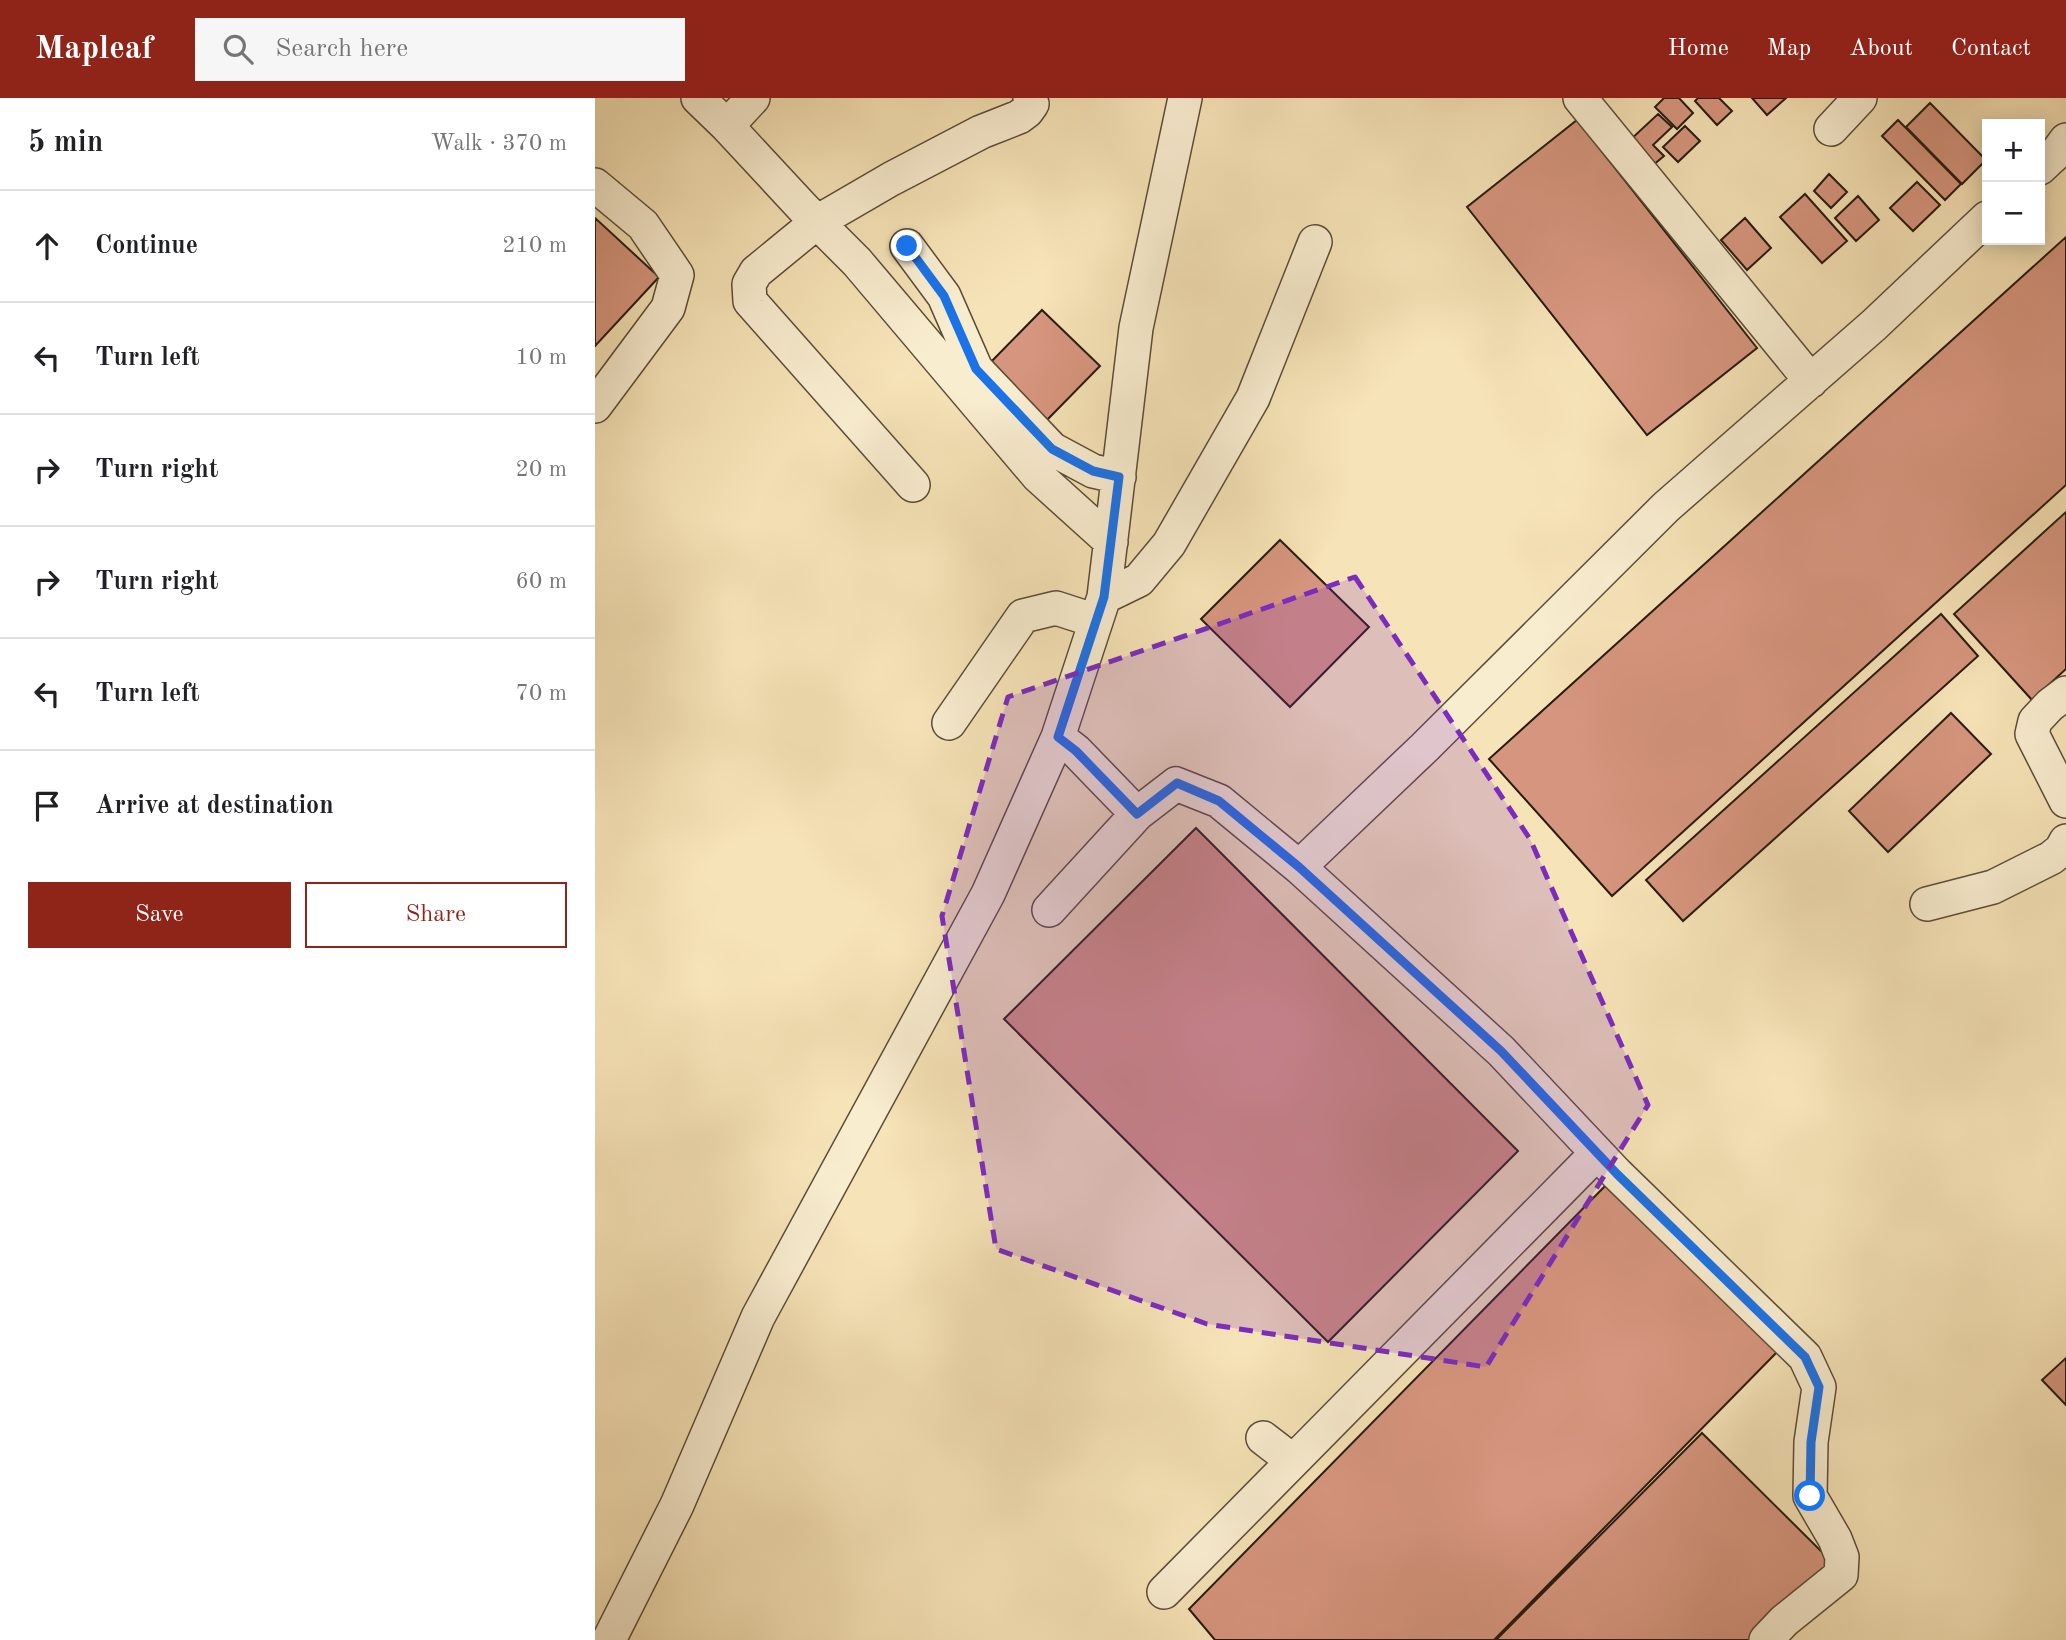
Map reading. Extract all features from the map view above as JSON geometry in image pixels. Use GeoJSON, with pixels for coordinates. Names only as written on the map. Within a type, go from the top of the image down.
{"type":"FeatureCollection","features":[{"type":"Feature","properties":{"kind":"street"},"geometry":{"type":"LineString","coordinates":[[698,98],[857,262],[1038,476],[1111,542]]}},
{"type":"Feature","properties":{"kind":"street"},"geometry":{"type":"LineString","coordinates":[[727,126],[753,98]]}},
{"type":"Feature","properties":{"kind":"street"},"geometry":{"type":"LineString","coordinates":[[913,485],[750,301],[749,284],[756,272],[817,222],[981,132],[1019,117],[1032,104],[1030,98]]}},
{"type":"Feature","properties":{"kind":"street"},"geometry":{"type":"LineString","coordinates":[[609,1640],[677,1505],[758,1317],[988,894],[1058,737],[1100,609],[1111,542],[1136,328],[1185,98]]}},
{"type":"Feature","properties":{"kind":"street"},"geometry":{"type":"LineString","coordinates":[[1580,98],[1811,381]]}},
{"type":"Feature","properties":{"kind":"street"},"geometry":{"type":"LineString","coordinates":[[1831,129],[1860,98]]}},
{"type":"Feature","properties":{"kind":"street"},"geometry":{"type":"LineString","coordinates":[[2045,163],[2066,139]]}},
{"type":"Feature","properties":{"kind":"street"},"geometry":{"type":"LineString","coordinates":[[595,184],[643,225],[677,275],[668,308],[595,406]]}},
{"type":"Feature","properties":{"kind":"street"},"geometry":{"type":"LineString","coordinates":[[1299,867],[1425,747],[1666,508],[1874,325],[1982,223]]}},
{"type":"Feature","properties":{"kind":"street"},"geometry":{"type":"LineString","coordinates":[[949,723],[1023,616],[1056,608],[1100,609],[1139,580],[1169,544],[1254,398],[1315,242]]}},
{"type":"Feature","properties":{"kind":"street"},"geometry":{"type":"LineString","coordinates":[[907,246],[944,296],[976,369],[1052,449],[1093,471],[1119,477]]}},
{"type":"Feature","properties":{"kind":"street"},"geometry":{"type":"LineString","coordinates":[[2066,693],[2035,721],[2032,734],[2066,801]]}},
{"type":"Feature","properties":{"kind":"street"},"geometry":{"type":"LineString","coordinates":[[1058,737],[1076,751],[1137,814]]}},
{"type":"Feature","properties":{"kind":"street"},"geometry":{"type":"LineString","coordinates":[[1049,910],[1137,814],[1177,783],[1219,801],[1299,867],[1501,1051],[1597,1153],[1805,1357],[1819,1387],[1811,1442],[1810,1496],[1835,1539],[1842,1557],[1841,1575],[1766,1640]]}},
{"type":"Feature","properties":{"kind":"street"},"geometry":{"type":"LineString","coordinates":[[1927,904],[1993,887],[2051,858],[2061,850],[2066,841]]}},
{"type":"Feature","properties":{"kind":"street"},"geometry":{"type":"LineString","coordinates":[[1164,1592],[1597,1153]]}},
{"type":"Feature","properties":{"kind":"street"},"geometry":{"type":"LineString","coordinates":[[1263,1438],[1293,1461]]}},
{"type":"Feature","properties":{"kind":"highlighted area"},"geometry":{"type":"Polygon","coordinates":[[[1355,577],[1530,839],[1648,1105],[1486,1367],[1207,1324],[996,1249],[942,916],[1008,697],[1355,577]]]}},
{"type":"Feature","properties":{"kind":"building"},"geometry":{"type":"Polygon","coordinates":[[[1664,98],[1679,98],[1693,113],[1677,129],[1655,107],[1664,98]]]}},
{"type":"Feature","properties":{"kind":"building"},"geometry":{"type":"Polygon","coordinates":[[[1698,98],[1719,98],[1732,111],[1717,125],[1695,101],[1698,98]]]}},
{"type":"Feature","properties":{"kind":"building"},"geometry":{"type":"Polygon","coordinates":[[[1752,98],[1786,98],[1767,115],[1752,98]]]}},
{"type":"Feature","properties":{"kind":"building"},"geometry":{"type":"Polygon","coordinates":[[[1930,103],[1982,156],[1982,164],[1962,184],[1906,127],[1930,103]]]}},
{"type":"Feature","properties":{"kind":"building"},"geometry":{"type":"Polygon","coordinates":[[[1658,114],[1672,127],[1653,145],[1664,156],[1652,166],[1629,141],[1658,114]]]}},
{"type":"Feature","properties":{"kind":"building"},"geometry":{"type":"Polygon","coordinates":[[[1577,120],[1757,348],[1647,435],[1467,207],[1577,120]]]}},
{"type":"Feature","properties":{"kind":"building"},"geometry":{"type":"Polygon","coordinates":[[[1898,120],[1961,184],[1945,200],[1882,136],[1898,120]]]}},
{"type":"Feature","properties":{"kind":"building"},"geometry":{"type":"Polygon","coordinates":[[[1685,126],[1700,141],[1678,162],[1663,147],[1685,126]]]}},
{"type":"Feature","properties":{"kind":"building"},"geometry":{"type":"Polygon","coordinates":[[[1829,174],[1847,192],[1831,208],[1814,191],[1829,174]]]}},
{"type":"Feature","properties":{"kind":"building"},"geometry":{"type":"Polygon","coordinates":[[[1917,182],[1940,205],[1913,231],[1890,208],[1917,182]]]}},
{"type":"Feature","properties":{"kind":"building"},"geometry":{"type":"Polygon","coordinates":[[[1805,194],[1847,241],[1822,263],[1780,217],[1805,194]]]}},
{"type":"Feature","properties":{"kind":"building"},"geometry":{"type":"Polygon","coordinates":[[[1858,196],[1879,220],[1856,241],[1835,218],[1858,196]]]}},
{"type":"Feature","properties":{"kind":"building"},"geometry":{"type":"Polygon","coordinates":[[[595,218],[659,277],[595,346],[595,218]]]}},
{"type":"Feature","properties":{"kind":"building"},"geometry":{"type":"Polygon","coordinates":[[[1745,218],[1771,248],[1747,270],[1721,240],[1745,218]]]}},
{"type":"Feature","properties":{"kind":"building"},"geometry":{"type":"Polygon","coordinates":[[[2066,237],[2066,485],[1612,896],[1489,759],[2066,237]]]}},
{"type":"Feature","properties":{"kind":"building"},"geometry":{"type":"Polygon","coordinates":[[[1042,310],[1100,366],[1045,422],[987,366],[1042,310]]]}},
{"type":"Feature","properties":{"kind":"building"},"geometry":{"type":"Polygon","coordinates":[[[2066,512],[2066,669],[2032,700],[1954,614],[2066,512]]]}},
{"type":"Feature","properties":{"kind":"building"},"geometry":{"type":"Polygon","coordinates":[[[1280,540],[1369,627],[1290,707],[1201,619],[1280,540]]]}},
{"type":"Feature","properties":{"kind":"building"},"geometry":{"type":"Polygon","coordinates":[[[1941,614],[1978,656],[1683,921],[1646,880],[1941,614]]]}},
{"type":"Feature","properties":{"kind":"building"},"geometry":{"type":"Polygon","coordinates":[[[1951,713],[1991,754],[1888,852],[1849,811],[1951,713]]]}},
{"type":"Feature","properties":{"kind":"building"},"geometry":{"type":"Polygon","coordinates":[[[1196,828],[1518,1151],[1328,1342],[1004,1019],[1196,828]]]}},
{"type":"Feature","properties":{"kind":"building"},"geometry":{"type":"Polygon","coordinates":[[[1610,1181],[1780,1349],[1494,1640],[1215,1640],[1189,1609],[1610,1181]]]}},
{"type":"Feature","properties":{"kind":"building"},"geometry":{"type":"Polygon","coordinates":[[[2066,1358],[2066,1405],[2042,1380],[2066,1358]]]}},
{"type":"Feature","properties":{"kind":"building"},"geometry":{"type":"Polygon","coordinates":[[[1702,1433],[1832,1562],[1754,1640],[1496,1640],[1702,1433]]]}},
{"type":"Feature","properties":{"kind":"route"},"geometry":{"type":"LineString","coordinates":[[907,246],[944,296],[976,369],[1052,449],[1093,471],[1119,477],[1104,597],[1058,737],[1076,751],[1137,814],[1177,783],[1219,801],[1299,867],[1501,1051],[1617,1174],[1805,1357],[1819,1387],[1811,1442],[1810,1496]]}}]}
